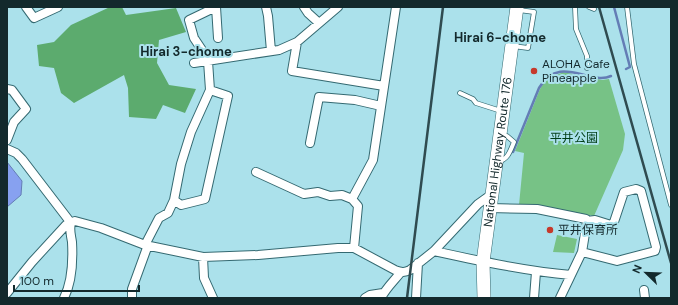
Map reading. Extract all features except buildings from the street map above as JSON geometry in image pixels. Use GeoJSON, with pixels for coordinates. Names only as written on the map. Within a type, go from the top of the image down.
{"type":"FeatureCollection","features":[{"type":"Feature","properties":{"kind":"highway","name":"National Highway Route 176"},"geometry":{"type":"LineString","coordinates":[[484,298],[483,262],[516,8]]}},
{"type":"Feature","properties":{"kind":"street"},"geometry":{"type":"LineString","coordinates":[[26,7],[34,18],[58,7]]}},
{"type":"Feature","properties":{"kind":"street"},"geometry":{"type":"LineString","coordinates":[[132,298],[132,289],[147,245],[159,218],[168,212],[174,200],[181,164],[192,132],[210,90],[207,61],[194,38],[189,20],[216,7],[218,38]]}},
{"type":"Feature","properties":{"kind":"street"},"geometry":{"type":"LineString","coordinates":[[266,7],[271,51]]}},
{"type":"Feature","properties":{"kind":"street"},"geometry":{"type":"LineString","coordinates":[[304,7],[319,23]]}},
{"type":"Feature","properties":{"kind":"street"},"geometry":{"type":"LineString","coordinates":[[194,63],[279,50],[297,42],[338,7]]}},
{"type":"Feature","properties":{"kind":"street"},"geometry":{"type":"LineString","coordinates":[[352,199],[373,160],[396,7]]}},
{"type":"Feature","properties":{"kind":"street"},"geometry":{"type":"LineString","coordinates":[[297,42],[292,71],[384,86]]}},
{"type":"Feature","properties":{"kind":"street"},"geometry":{"type":"LineString","coordinates":[[7,88],[12,90],[26,109],[14,122],[7,140]]}},
{"type":"Feature","properties":{"kind":"street"},"geometry":{"type":"LineString","coordinates":[[174,200],[181,206],[205,200],[228,96],[210,90]]}},
{"type":"Feature","properties":{"kind":"street"},"geometry":{"type":"LineString","coordinates":[[310,143],[319,97],[355,100],[381,106]]}},
{"type":"Feature","properties":{"kind":"street"},"geometry":{"type":"LineString","coordinates":[[7,149],[16,153],[22,159],[70,223],[69,229],[72,240],[72,253],[69,289],[64,298]]}},
{"type":"Feature","properties":{"kind":"street"},"geometry":{"type":"LineString","coordinates":[[256,172],[304,194],[318,192],[330,196],[342,195],[352,199],[358,206],[354,248]]}},
{"type":"Feature","properties":{"kind":"street"},"geometry":{"type":"LineString","coordinates":[[490,208],[537,209],[586,219],[587,221],[595,220],[611,225],[614,222],[624,192],[636,189],[642,191],[656,248],[655,251],[618,261],[582,252]]}},
{"type":"Feature","properties":{"kind":"street"},"geometry":{"type":"LineString","coordinates":[[364,298],[370,295],[382,296],[401,272],[410,270],[434,251],[478,204],[492,194]]}},
{"type":"Feature","properties":{"kind":"street"},"geometry":{"type":"LineString","coordinates":[[7,293],[32,262],[66,225],[75,221],[101,228],[147,245],[203,257],[258,255],[354,248],[401,272]]}},
{"type":"Feature","properties":{"kind":"street"},"geometry":{"type":"LineString","coordinates":[[560,298],[582,252],[587,221]]}},
{"type":"Feature","properties":{"kind":"street"},"geometry":{"type":"LineString","coordinates":[[434,251],[536,272],[571,275]]}},
{"type":"Feature","properties":{"kind":"street"},"geometry":{"type":"LineString","coordinates":[[203,257],[204,278],[213,298]]}},
{"type":"Feature","properties":{"kind":"street"},"geometry":{"type":"LineString","coordinates":[[416,298],[418,263]]}},
{"type":"Feature","properties":{"kind":"street"},"geometry":{"type":"LineString","coordinates":[[534,298],[536,272]]}},
{"type":"Feature","properties":{"kind":"lane"},"geometry":{"type":"LineString","coordinates":[[575,7],[576,28],[587,56],[587,68]]}},
{"type":"Feature","properties":{"kind":"lane"},"geometry":{"type":"LineString","coordinates":[[589,7],[594,9]]}},
{"type":"Feature","properties":{"kind":"lane"},"geometry":{"type":"LineString","coordinates":[[627,7],[634,64],[671,204]]}},
{"type":"Feature","properties":{"kind":"lane"},"geometry":{"type":"LineString","coordinates":[[511,46],[528,48],[534,12],[516,8]]}},
{"type":"Feature","properties":{"kind":"lane"},"geometry":{"type":"LineString","coordinates":[[460,93],[473,99],[476,103],[502,112]]}},
{"type":"Feature","properties":{"kind":"green space"},"geometry":{"type":"Polygon","coordinates":[[[110,7],[122,7],[126,15],[176,8],[186,32],[159,40],[157,63],[169,85],[196,89],[185,113],[163,105],[156,119],[129,117],[128,88],[124,75],[74,103],[61,93],[54,68],[39,66],[37,45],[54,42],[71,25],[110,7]]]}},
{"type":"Feature","properties":{"kind":"green space","name":"平井公園"},"geometry":{"type":"Polygon","coordinates":[[[563,72],[602,80],[609,79],[625,134],[623,150],[594,216],[536,205],[519,205],[524,153],[515,151],[540,89],[545,81],[563,72]]]}},
{"type":"Feature","properties":{"kind":"green space"},"geometry":{"type":"Polygon","coordinates":[[[557,235],[577,239],[574,253],[553,252],[557,235]]]}},
{"type":"Feature","properties":{"kind":"water"},"geometry":{"type":"Polygon","coordinates":[[[7,162],[22,181],[21,195],[7,207],[7,162]]]}},
{"type":"Feature","properties":{"kind":"waterway"},"geometry":{"type":"LineString","coordinates":[[614,7],[630,67],[626,69]]}},
{"type":"Feature","properties":{"kind":"waterway"},"geometry":{"type":"LineString","coordinates":[[513,152],[539,88],[547,78],[556,73],[565,71],[602,78],[611,76]]}},
{"type":"Feature","properties":{"kind":"railway"},"geometry":{"type":"LineString","coordinates":[[407,298],[443,7]]}},
{"type":"Feature","properties":{"kind":"railway"},"geometry":{"type":"LineString","coordinates":[[599,7],[671,263]]}},
{"type":"Feature","properties":{"kind":"place","name":"ALOHA Cafe Pineapple"},"geometry":{"type":"Point","coordinates":[534,71]}},
{"type":"Feature","properties":{"kind":"place","name":"平井保育所"},"geometry":{"type":"Point","coordinates":[550,230]}},
{"type":"Feature","properties":{"kind":"district","name":"Hirai 6-chome"},"geometry":{"type":"Point","coordinates":[500,37]}},
{"type":"Feature","properties":{"kind":"district","name":"Hirai 3-chome"},"geometry":{"type":"Point","coordinates":[186,51]}}]}
